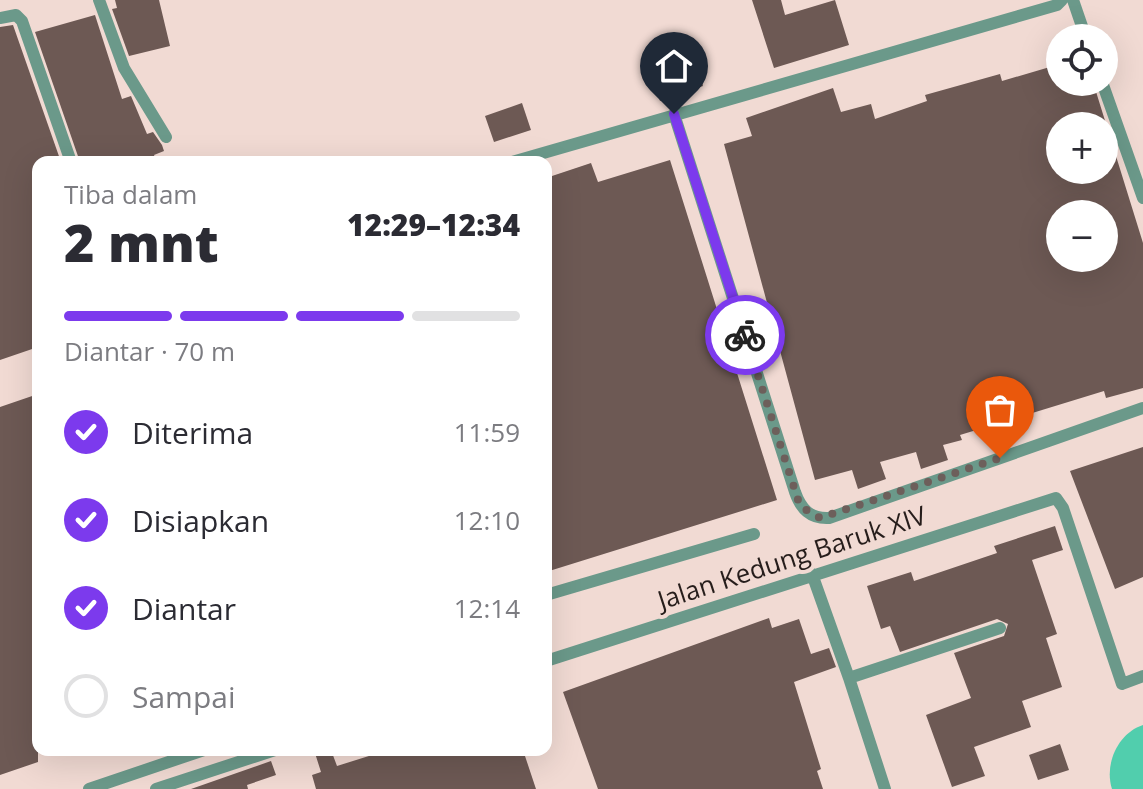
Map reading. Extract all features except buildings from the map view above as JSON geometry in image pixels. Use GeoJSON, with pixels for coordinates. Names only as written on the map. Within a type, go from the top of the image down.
{"type":"FeatureCollection","features":[{"type":"Feature","properties":{"kind":"lane"},"geometry":{"type":"LineString","coordinates":[[99,0],[124,68],[166,137]]}},
{"type":"Feature","properties":{"kind":"lane"},"geometry":{"type":"LineString","coordinates":[[532,156],[1057,5],[1062,0]]}},
{"type":"Feature","properties":{"kind":"lane"},"geometry":{"type":"LineString","coordinates":[[1073,0],[1081,24]]}},
{"type":"Feature","properties":{"kind":"lane"},"geometry":{"type":"LineString","coordinates":[[0,18],[16,15],[22,21],[69,156]]}},
{"type":"Feature","properties":{"kind":"lane"},"geometry":{"type":"LineString","coordinates":[[1107,96],[1143,198]]}},
{"type":"Feature","properties":{"kind":"lane"},"geometry":{"type":"LineString","coordinates":[[674,114],[795,492],[800,506],[808,513],[829,518],[1143,408]]}},
{"type":"Feature","properties":{"kind":"lane","name":"Jalan Kedung Baruk XIV"},"geometry":{"type":"LineString","coordinates":[[552,659],[1052,498],[1059,500],[1063,508],[1122,684],[1143,676]]}},
{"type":"Feature","properties":{"kind":"lane"},"geometry":{"type":"LineString","coordinates":[[552,593],[754,534]]}},
{"type":"Feature","properties":{"kind":"lane"},"geometry":{"type":"LineString","coordinates":[[812,574],[885,789]]}},
{"type":"Feature","properties":{"kind":"lane"},"geometry":{"type":"LineString","coordinates":[[849,678],[1000,628]]}},
{"type":"Feature","properties":{"kind":"lane"},"geometry":{"type":"LineString","coordinates":[[89,789],[186,756]]}},
{"type":"Feature","properties":{"kind":"lane"},"geometry":{"type":"LineString","coordinates":[[156,789],[257,756]]}},
{"type":"Feature","properties":{"kind":"shaded area"},"geometry":{"type":"Polygon","coordinates":[[[1143,725],[1143,789],[1112,789],[1110,770],[1115,751],[1126,735],[1143,725]]]}},
{"type":"Feature","properties":{"kind":"way so far"},"geometry":{"type":"LineString","coordinates":[[745,335],[800,506],[808,513],[829,518],[1000,458]]}},
{"type":"Feature","properties":{"kind":"route"},"geometry":{"type":"LineString","coordinates":[[674,114],[745,335]]}}]}
